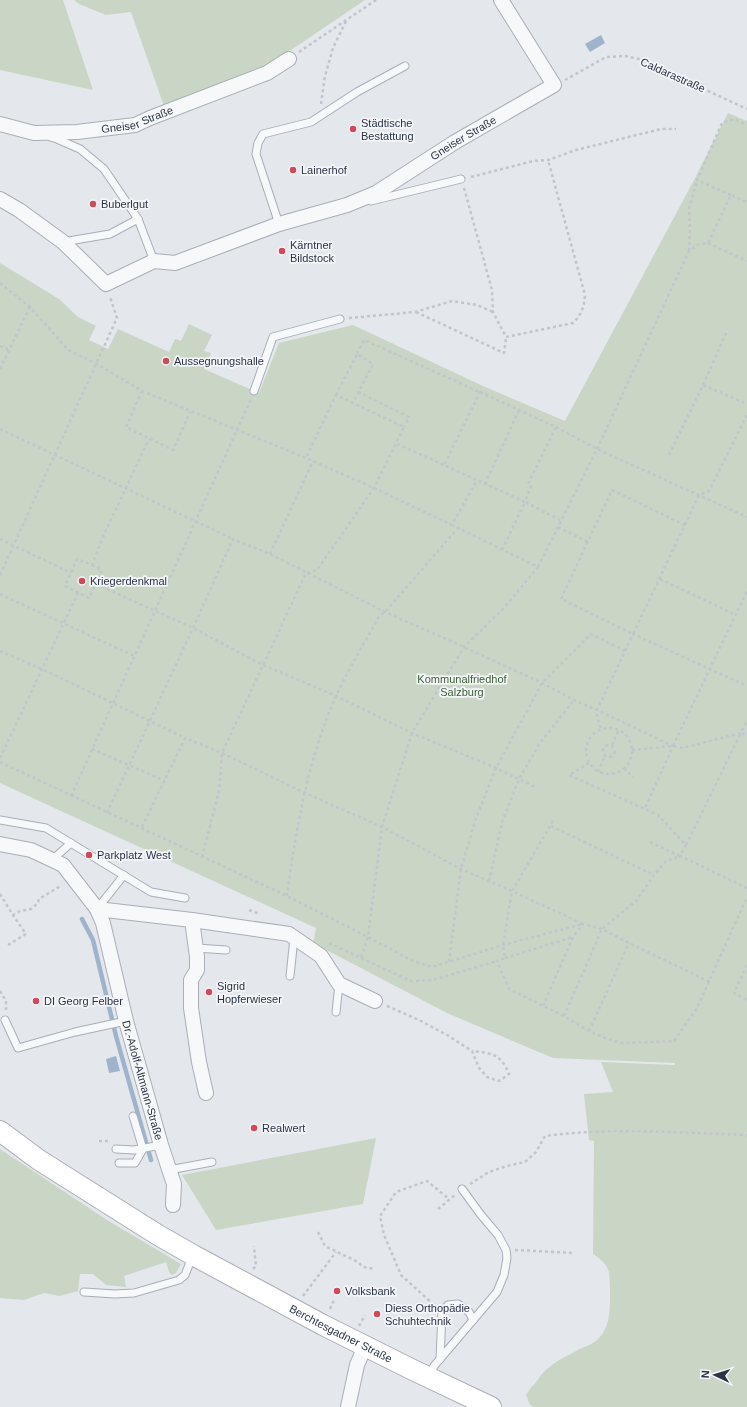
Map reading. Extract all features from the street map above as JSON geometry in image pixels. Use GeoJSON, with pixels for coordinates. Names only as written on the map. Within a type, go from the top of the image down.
{"type":"FeatureCollection","features":[{"type":"Feature","properties":{"kind":"main road","name":"Berchtesgadner Straße"},"geometry":{"type":"LineString","coordinates":[[0,1131],[39,1160],[158,1235],[193,1255],[293,1302],[361,1337],[429,1378],[490,1407]]}},
{"type":"Feature","properties":{"kind":"street"},"geometry":{"type":"LineString","coordinates":[[501,0],[554,85]]}},
{"type":"Feature","properties":{"kind":"street","name":"Gneiser Straße"},"geometry":{"type":"LineString","coordinates":[[0,124],[34,133],[77,132],[135,125],[266,73],[289,59]]}},
{"type":"Feature","properties":{"kind":"street","name":"Gneiser Straße"},"geometry":{"type":"LineString","coordinates":[[154,261],[175,263],[279,224],[347,205],[376,193],[455,142],[554,85]]}},
{"type":"Feature","properties":{"kind":"street"},"geometry":{"type":"LineString","coordinates":[[0,199],[19,210],[63,242],[106,284],[154,261]]}},
{"type":"Feature","properties":{"kind":"street","name":"Dr.-Adolf-Altmann-Straße"},"geometry":{"type":"LineString","coordinates":[[0,844],[31,850],[63,865],[97,909],[103,923],[122,1022],[156,1146],[169,1170],[174,1184],[173,1205]]}},
{"type":"Feature","properties":{"kind":"street"},"geometry":{"type":"LineString","coordinates":[[97,909],[192,920],[289,934],[321,956],[339,984],[375,1001]]}},
{"type":"Feature","properties":{"kind":"street"},"geometry":{"type":"LineString","coordinates":[[192,920],[197,970],[191,980],[191,1008],[199,1062],[206,1093]]}},
{"type":"Feature","properties":{"kind":"street"},"geometry":{"type":"LineString","coordinates":[[348,1407],[361,1337]]}},
{"type":"Feature","properties":{"kind":"lane"},"geometry":{"type":"LineString","coordinates":[[279,224],[256,154],[258,143],[264,134],[311,122],[357,92],[405,66]]}},
{"type":"Feature","properties":{"kind":"lane"},"geometry":{"type":"LineString","coordinates":[[34,133],[58,139],[80,150],[104,170],[138,219],[154,261]]}},
{"type":"Feature","properties":{"kind":"lane"},"geometry":{"type":"LineString","coordinates":[[318,213],[461,179]]}},
{"type":"Feature","properties":{"kind":"lane"},"geometry":{"type":"LineString","coordinates":[[63,242],[110,234],[138,219]]}},
{"type":"Feature","properties":{"kind":"lane"},"geometry":{"type":"LineString","coordinates":[[254,391],[273,337],[340,319]]}},
{"type":"Feature","properties":{"kind":"lane"},"geometry":{"type":"LineString","coordinates":[[0,820],[46,828],[151,892],[185,898]]}},
{"type":"Feature","properties":{"kind":"lane"},"geometry":{"type":"LineString","coordinates":[[52,860],[71,843]]}},
{"type":"Feature","properties":{"kind":"lane"},"geometry":{"type":"LineString","coordinates":[[97,909],[124,875]]}},
{"type":"Feature","properties":{"kind":"lane"},"geometry":{"type":"LineString","coordinates":[[290,976],[294,938]]}},
{"type":"Feature","properties":{"kind":"lane"},"geometry":{"type":"LineString","coordinates":[[196,948],[226,950]]}},
{"type":"Feature","properties":{"kind":"lane"},"geometry":{"type":"LineString","coordinates":[[336,1012],[339,984]]}},
{"type":"Feature","properties":{"kind":"lane"},"geometry":{"type":"LineString","coordinates":[[5,1020],[18,1048],[75,1032],[122,1022]]}},
{"type":"Feature","properties":{"kind":"lane"},"geometry":{"type":"LineString","coordinates":[[119,1163],[135,1163],[143,1149],[133,1116]]}},
{"type":"Feature","properties":{"kind":"lane"},"geometry":{"type":"LineString","coordinates":[[116,1150],[134,1150],[156,1146]]}},
{"type":"Feature","properties":{"kind":"lane"},"geometry":{"type":"LineString","coordinates":[[169,1170],[212,1162]]}},
{"type":"Feature","properties":{"kind":"lane"},"geometry":{"type":"LineString","coordinates":[[429,1378],[434,1366],[496,1292],[504,1275],[507,1258],[506,1250],[498,1235],[462,1189]]}},
{"type":"Feature","properties":{"kind":"lane"},"geometry":{"type":"LineString","coordinates":[[84,1292],[134,1294],[178,1280],[185,1275],[193,1255]]}},
{"type":"Feature","properties":{"kind":"lane"},"geometry":{"type":"LineString","coordinates":[[440,1360],[442,1312],[448,1305],[458,1304],[469,1312],[473,1320]]}},
{"type":"Feature","properties":{"kind":"path"},"geometry":{"type":"LineString","coordinates":[[289,59],[376,0]]}},
{"type":"Feature","properties":{"kind":"path"},"geometry":{"type":"LineString","coordinates":[[311,122],[320,107],[325,76],[333,48],[347,19]]}},
{"type":"Feature","properties":{"kind":"path","name":"Caldarastraße"},"geometry":{"type":"LineString","coordinates":[[554,85],[606,57],[625,56],[639,59],[747,109]]}},
{"type":"Feature","properties":{"kind":"path"},"geometry":{"type":"LineString","coordinates":[[368,937],[382,827],[412,733],[464,647],[504,608],[538,567],[596,449],[689,251],[689,208],[697,180],[722,123],[734,119],[747,125]]}},
{"type":"Feature","properties":{"kind":"path"},"geometry":{"type":"LineString","coordinates":[[415,312],[504,353],[506,337],[493,312],[492,290],[461,179],[533,161],[548,160],[576,150],[661,128],[676,129]]}},
{"type":"Feature","properties":{"kind":"path"},"geometry":{"type":"LineString","coordinates":[[506,337],[573,323],[580,316],[584,306],[585,295],[548,160]]}},
{"type":"Feature","properties":{"kind":"path"},"geometry":{"type":"LineString","coordinates":[[697,180],[747,202]]}},
{"type":"Feature","properties":{"kind":"path"},"geometry":{"type":"LineString","coordinates":[[708,244],[731,195]]}},
{"type":"Feature","properties":{"kind":"path"},"geometry":{"type":"LineString","coordinates":[[689,251],[700,244],[708,244],[747,261]]}},
{"type":"Feature","properties":{"kind":"path"},"geometry":{"type":"LineString","coordinates":[[0,283],[30,307],[68,350],[97,364],[142,391],[190,412],[306,458],[374,488],[538,567]]}},
{"type":"Feature","properties":{"kind":"path"},"geometry":{"type":"LineString","coordinates":[[0,576],[117,318],[106,284]]}},
{"type":"Feature","properties":{"kind":"path"},"geometry":{"type":"LineString","coordinates":[[340,319],[415,312],[452,301],[477,305],[493,312]]}},
{"type":"Feature","properties":{"kind":"path"},"geometry":{"type":"LineString","coordinates":[[0,368],[30,307]]}},
{"type":"Feature","properties":{"kind":"path"},"geometry":{"type":"LineString","coordinates":[[670,454],[727,331]]}},
{"type":"Feature","properties":{"kind":"path"},"geometry":{"type":"LineString","coordinates":[[306,458],[364,340],[556,427],[596,449],[747,517]]}},
{"type":"Feature","properties":{"kind":"path"},"geometry":{"type":"LineString","coordinates":[[0,346],[9,350]]}},
{"type":"Feature","properties":{"kind":"path"},"geometry":{"type":"LineString","coordinates":[[353,403],[373,364],[357,354]]}},
{"type":"Feature","properties":{"kind":"path"},"geometry":{"type":"LineString","coordinates":[[703,384],[747,404]]}},
{"type":"Feature","properties":{"kind":"path"},"geometry":{"type":"LineString","coordinates":[[142,391],[126,427],[173,450],[190,412]]}},
{"type":"Feature","properties":{"kind":"path"},"geometry":{"type":"LineString","coordinates":[[71,796],[238,430],[254,391]]}},
{"type":"Feature","properties":{"kind":"path"},"geometry":{"type":"LineString","coordinates":[[202,857],[220,791],[222,753],[306,573],[317,570],[374,488],[397,444],[409,416],[358,392]]}},
{"type":"Feature","properties":{"kind":"path"},"geometry":{"type":"LineString","coordinates":[[444,465],[480,392]]}},
{"type":"Feature","properties":{"kind":"path"},"geometry":{"type":"LineString","coordinates":[[336,395],[404,427]]}},
{"type":"Feature","properties":{"kind":"path"},"geometry":{"type":"LineString","coordinates":[[485,484],[519,410]]}},
{"type":"Feature","properties":{"kind":"path"},"geometry":{"type":"LineString","coordinates":[[601,728],[597,718],[597,710],[699,495],[709,491],[747,415]]}},
{"type":"Feature","properties":{"kind":"path"},"geometry":{"type":"LineString","coordinates":[[502,550],[525,502],[531,486],[528,484],[556,427]]}},
{"type":"Feature","properties":{"kind":"path"},"geometry":{"type":"LineString","coordinates":[[0,429],[196,522],[270,554],[386,612],[542,683],[574,700],[673,746],[683,748],[741,733],[747,735]]}},
{"type":"Feature","properties":{"kind":"path"},"geometry":{"type":"LineString","coordinates":[[92,565],[106,530],[149,439]]}},
{"type":"Feature","properties":{"kind":"path"},"geometry":{"type":"LineString","coordinates":[[397,444],[525,502],[560,520]]}},
{"type":"Feature","properties":{"kind":"path"},"geometry":{"type":"LineString","coordinates":[[270,554],[313,461]]}},
{"type":"Feature","properties":{"kind":"path"},"geometry":{"type":"LineString","coordinates":[[452,525],[477,480]]}},
{"type":"Feature","properties":{"kind":"path"},"geometry":{"type":"LineString","coordinates":[[685,525],[612,490],[561,599],[747,686]]}},
{"type":"Feature","properties":{"kind":"path"},"geometry":{"type":"LineString","coordinates":[[558,527],[588,542]]}},
{"type":"Feature","properties":{"kind":"path"},"geometry":{"type":"LineString","coordinates":[[287,896],[294,846],[305,793],[318,742],[336,696],[379,616],[386,612],[457,528]]}},
{"type":"Feature","properties":{"kind":"path"},"geometry":{"type":"LineString","coordinates":[[0,539],[71,573]]}},
{"type":"Feature","properties":{"kind":"path"},"geometry":{"type":"LineString","coordinates":[[107,813],[233,539]]}},
{"type":"Feature","properties":{"kind":"path"},"geometry":{"type":"LineString","coordinates":[[77,559],[92,565],[102,570],[89,598],[64,586],[77,559]]}},
{"type":"Feature","properties":{"kind":"path"},"geometry":{"type":"LineString","coordinates":[[660,579],[736,615]]}},
{"type":"Feature","properties":{"kind":"path"},"geometry":{"type":"LineString","coordinates":[[96,584],[193,628],[263,665],[336,696],[412,733],[496,768],[536,787]]}},
{"type":"Feature","properties":{"kind":"path"},"geometry":{"type":"LineString","coordinates":[[645,808],[747,591]]}},
{"type":"Feature","properties":{"kind":"path"},"geometry":{"type":"LineString","coordinates":[[0,758],[78,593]]}},
{"type":"Feature","properties":{"kind":"path"},"geometry":{"type":"LineString","coordinates":[[0,594],[134,656]]}},
{"type":"Feature","properties":{"kind":"path"},"geometry":{"type":"LineString","coordinates":[[449,962],[461,869],[476,818],[496,768],[542,683],[591,634],[625,651]]}},
{"type":"Feature","properties":{"kind":"path"},"geometry":{"type":"LineString","coordinates":[[0,651],[42,669],[185,738],[222,753],[305,793],[382,827],[461,869],[583,924],[602,929],[710,982]]}},
{"type":"Feature","properties":{"kind":"path"},"geometry":{"type":"LineString","coordinates":[[489,881],[502,822],[518,779],[540,743],[574,700]]}},
{"type":"Feature","properties":{"kind":"path"},"geometry":{"type":"LineString","coordinates":[[564,1016],[602,929],[636,901],[666,861],[680,856],[747,721]]}},
{"type":"Feature","properties":{"kind":"path"},"geometry":{"type":"LineString","coordinates":[[610,727],[619,729],[626,735],[631,743],[632,750],[630,761],[624,768],[616,773],[607,774],[598,772],[591,766],[586,758],[585,749],[588,740],[593,733],[601,728],[610,727]]}},
{"type":"Feature","properties":{"kind":"path"},"geometry":{"type":"LineString","coordinates":[[612,745],[619,729]]}},
{"type":"Feature","properties":{"kind":"path"},"geometry":{"type":"LineString","coordinates":[[141,829],[185,738]]}},
{"type":"Feature","properties":{"kind":"path"},"geometry":{"type":"LineString","coordinates":[[605,756],[602,753],[603,748],[607,745],[612,745]]}},
{"type":"Feature","properties":{"kind":"path"},"geometry":{"type":"LineString","coordinates":[[605,756],[610,757],[614,754],[615,749],[612,745]]}},
{"type":"Feature","properties":{"kind":"path"},"geometry":{"type":"LineString","coordinates":[[632,750],[673,746]]}},
{"type":"Feature","properties":{"kind":"path"},"geometry":{"type":"LineString","coordinates":[[92,749],[165,781]]}},
{"type":"Feature","properties":{"kind":"path"},"geometry":{"type":"LineString","coordinates":[[598,772],[605,756]]}},
{"type":"Feature","properties":{"kind":"path"},"geometry":{"type":"LineString","coordinates":[[0,762],[287,896],[419,963],[432,966],[449,962],[503,945],[583,924]]}},
{"type":"Feature","properties":{"kind":"path"},"geometry":{"type":"LineString","coordinates":[[589,763],[569,775],[658,814],[686,845]]}},
{"type":"Feature","properties":{"kind":"path"},"geometry":{"type":"LineString","coordinates":[[624,768],[633,777]]}},
{"type":"Feature","properties":{"kind":"path"},"geometry":{"type":"LineString","coordinates":[[504,958],[503,945],[512,891],[554,821]]}},
{"type":"Feature","properties":{"kind":"path"},"geometry":{"type":"LineString","coordinates":[[551,826],[654,875]]}},
{"type":"Feature","properties":{"kind":"path"},"geometry":{"type":"LineString","coordinates":[[650,842],[747,888]]}},
{"type":"Feature","properties":{"kind":"path"},"geometry":{"type":"LineString","coordinates":[[13,915],[20,911],[31,909],[38,903],[38,899],[73,878]]}},
{"type":"Feature","properties":{"kind":"path"},"geometry":{"type":"LineString","coordinates":[[0,894],[26,934],[8,945]]}},
{"type":"Feature","properties":{"kind":"path"},"geometry":{"type":"LineString","coordinates":[[497,961],[509,989],[564,1016],[589,1031],[622,1043],[674,1041],[697,1008],[747,897]]}},
{"type":"Feature","properties":{"kind":"path"},"geometry":{"type":"LineString","coordinates":[[542,1006],[573,937],[583,924]]}},
{"type":"Feature","properties":{"kind":"path"},"geometry":{"type":"LineString","coordinates":[[361,958],[411,981],[433,980],[573,937]]}},
{"type":"Feature","properties":{"kind":"path"},"geometry":{"type":"LineString","coordinates":[[589,1031],[629,943]]}},
{"type":"Feature","properties":{"kind":"path"},"geometry":{"type":"LineString","coordinates":[[747,965],[734,994],[747,1000]]}},
{"type":"Feature","properties":{"kind":"path"},"geometry":{"type":"LineString","coordinates":[[0,991],[6,1000],[5,1020]]}},
{"type":"Feature","properties":{"kind":"path"},"geometry":{"type":"LineString","coordinates":[[375,1001],[419,1020],[448,1035],[472,1051],[491,1053],[505,1064],[509,1074],[499,1081],[488,1077],[479,1068],[472,1051]]}},
{"type":"Feature","properties":{"kind":"path"},"geometry":{"type":"LineString","coordinates":[[438,1209],[462,1189],[489,1172],[525,1162],[536,1152],[545,1136],[572,1132],[747,1135]]}},
{"type":"Feature","properties":{"kind":"path"},"geometry":{"type":"LineString","coordinates":[[442,1312],[401,1275],[384,1234],[380,1216],[396,1192],[427,1181],[450,1200]]}},
{"type":"Feature","properties":{"kind":"path"},"geometry":{"type":"LineString","coordinates":[[318,1232],[325,1246],[358,1262],[363,1267],[376,1269]]}},
{"type":"Feature","properties":{"kind":"path"},"geometry":{"type":"LineString","coordinates":[[250,1273],[256,1266],[254,1246]]}},
{"type":"Feature","properties":{"kind":"path"},"geometry":{"type":"LineString","coordinates":[[506,1250],[540,1250],[574,1253]]}},
{"type":"Feature","properties":{"kind":"path"},"geometry":{"type":"LineString","coordinates":[[293,1302],[336,1252]]}},
{"type":"Feature","properties":{"kind":"path"},"geometry":{"type":"LineString","coordinates":[[328,1314],[334,1300]]}},
{"type":"Feature","properties":{"kind":"path"},"geometry":{"type":"LineString","coordinates":[[361,1337],[364,1315]]}},
{"type":"Feature","properties":{"kind":"green space"},"geometry":{"type":"Polygon","coordinates":[[[0,0],[63,0],[93,90],[0,70],[0,0]]]}},
{"type":"Feature","properties":{"kind":"green space"},"geometry":{"type":"Polygon","coordinates":[[[74,0],[365,0],[266,67],[164,106],[131,12],[106,15],[79,4],[74,0]]]}},
{"type":"Feature","properties":{"kind":"green space","name":"Kommunalfriedhof Salzburg"},"geometry":{"type":"Polygon","coordinates":[[[728,113],[747,121],[747,1407],[534,1407],[530,1405],[526,1395],[543,1373],[557,1362],[597,1340],[605,1330],[609,1317],[610,1283],[608,1269],[599,1258],[593,1254],[594,1141],[589,1140],[584,1094],[613,1092],[601,1062],[675,1065],[675,1063],[553,1058],[447,1013],[313,943],[316,928],[0,783],[0,263],[59,299],[78,317],[96,326],[89,340],[108,349],[118,329],[169,352],[175,339],[181,341],[189,324],[212,335],[204,351],[211,353],[204,369],[259,393],[279,343],[353,325],[483,386],[565,421],[694,180],[728,113]]]}},
{"type":"Feature","properties":{"kind":"green space"},"geometry":{"type":"Polygon","coordinates":[[[376,1138],[363,1204],[216,1230],[182,1175],[376,1138]]]}},
{"type":"Feature","properties":{"kind":"green space"},"geometry":{"type":"Polygon","coordinates":[[[0,1149],[107,1220],[181,1264],[176,1273],[172,1275],[169,1272],[166,1262],[124,1276],[126,1287],[106,1285],[93,1274],[80,1274],[78,1291],[60,1296],[44,1293],[24,1300],[0,1298],[0,1149]]]}},
{"type":"Feature","properties":{"kind":"water"},"geometry":{"type":"Polygon","coordinates":[[[601,35],[605,43],[590,52],[585,44],[601,35]]]}},
{"type":"Feature","properties":{"kind":"water"},"geometry":{"type":"Polygon","coordinates":[[[116,1056],[120,1071],[109,1073],[106,1059],[116,1056]]]}},
{"type":"Feature","properties":{"kind":"waterway"},"geometry":{"type":"LineString","coordinates":[[82,919],[93,940],[116,1036],[151,1160]]}},
{"type":"Feature","properties":{"kind":"place","name":"Städtische Bestattung"},"geometry":{"type":"Point","coordinates":[353,129]}},
{"type":"Feature","properties":{"kind":"place","name":"Lainerhof"},"geometry":{"type":"Point","coordinates":[293,170]}},
{"type":"Feature","properties":{"kind":"place","name":"Buberlgut"},"geometry":{"type":"Point","coordinates":[93,204]}},
{"type":"Feature","properties":{"kind":"place","name":"Kärntner Bildstock"},"geometry":{"type":"Point","coordinates":[282,251]}},
{"type":"Feature","properties":{"kind":"place","name":"Aussegnungshalle"},"geometry":{"type":"Point","coordinates":[166,361]}},
{"type":"Feature","properties":{"kind":"place","name":"Kriegerdenkmal"},"geometry":{"type":"Point","coordinates":[82,581]}},
{"type":"Feature","properties":{"kind":"place","name":"Parkplatz West"},"geometry":{"type":"Point","coordinates":[89,855]}},
{"type":"Feature","properties":{"kind":"place","name":"Sigrid Hopferwieser"},"geometry":{"type":"Point","coordinates":[209,992]}},
{"type":"Feature","properties":{"kind":"place","name":"DI Georg Felber"},"geometry":{"type":"Point","coordinates":[36,1001]}},
{"type":"Feature","properties":{"kind":"place","name":"Realwert"},"geometry":{"type":"Point","coordinates":[254,1128]}},
{"type":"Feature","properties":{"kind":"place","name":"Volksbank"},"geometry":{"type":"Point","coordinates":[337,1291]}},
{"type":"Feature","properties":{"kind":"place","name":"Diess Orthopädie Schuhtechnik"},"geometry":{"type":"Point","coordinates":[377,1314]}}]}
